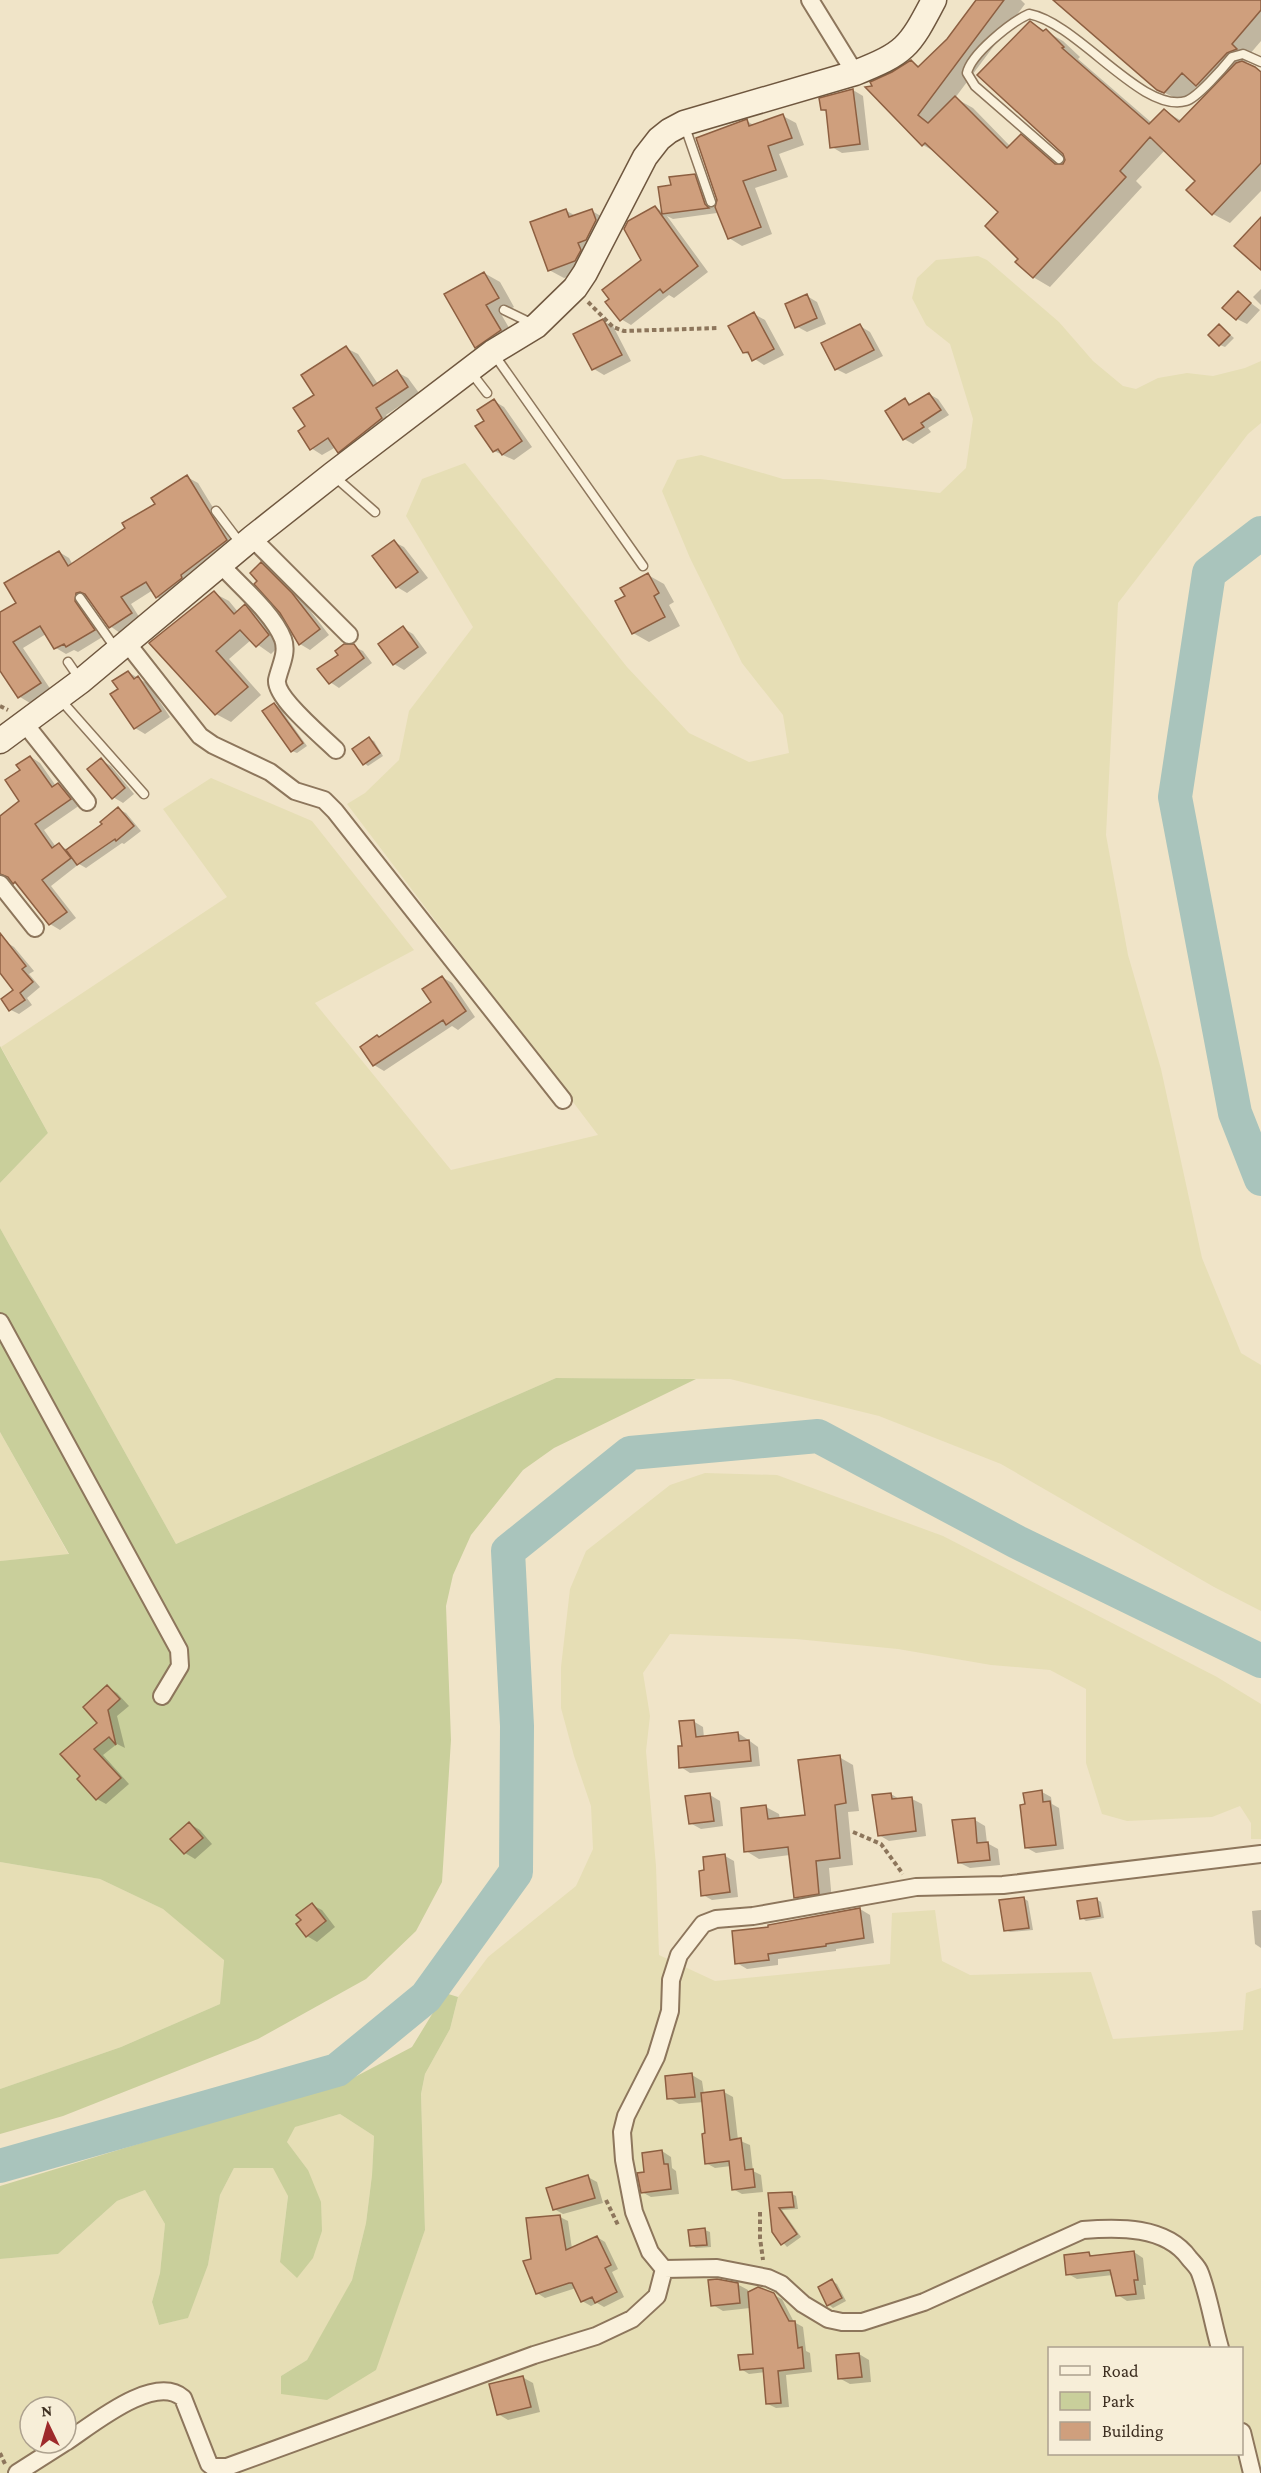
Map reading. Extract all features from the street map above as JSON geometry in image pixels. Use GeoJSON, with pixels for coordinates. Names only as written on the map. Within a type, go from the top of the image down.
{"type":"FeatureCollection","features":[{"type":"Feature","properties":{"kind":"street"},"geometry":{"type":"LineString","coordinates":[[810,0],[855,73]]}},
{"type":"Feature","properties":{"kind":"street"},"geometry":{"type":"LineString","coordinates":[[0,741],[59,698],[75,671],[123,647],[220,564],[333,474],[493,352],[536,326],[575,288],[598,251],[645,157],[659,139],[684,123],[855,73],[900,53],[911,41],[934,0]]}},
{"type":"Feature","properties":{"kind":"street"},"geometry":{"type":"LineString","coordinates":[[247,543],[349,635]]}},
{"type":"Feature","properties":{"kind":"street"},"geometry":{"type":"LineString","coordinates":[[220,564],[277,626],[284,642],[283,661],[277,681],[279,690],[286,700],[336,750]]}},
{"type":"Feature","properties":{"kind":"street"},"geometry":{"type":"LineString","coordinates":[[123,647],[200,736],[213,745],[270,772],[295,791],[324,800],[335,811],[563,1100]]}},
{"type":"Feature","properties":{"kind":"street"},"geometry":{"type":"LineString","coordinates":[[25,724],[87,802]]}},
{"type":"Feature","properties":{"kind":"street"},"geometry":{"type":"LineString","coordinates":[[0,884],[34,928]]}},
{"type":"Feature","properties":{"kind":"street"},"geometry":{"type":"LineString","coordinates":[[0,1323],[179,1650],[180,1666],[162,1696]]}},
{"type":"Feature","properties":{"kind":"street"},"geometry":{"type":"LineString","coordinates":[[664,2269],[650,2252],[634,2212],[624,2160],[622,2132],[626,2116],[656,2057],[670,2011],[671,1980],[679,1955],[703,1924],[716,1919],[753,1916],[916,1887],[1003,1885],[1261,1854]]}},
{"type":"Feature","properties":{"kind":"street"},"geometry":{"type":"LineString","coordinates":[[664,2269],[717,2268],[768,2278],[781,2284],[803,2304],[828,2319],[862,2322],[924,2302],[1083,2230],[1109,2228],[1137,2231],[1167,2238],[1185,2251],[1199,2270],[1219,2347]]}},
{"type":"Feature","properties":{"kind":"street"},"geometry":{"type":"LineString","coordinates":[[78,2434],[132,2399],[146,2393],[167,2390],[183,2398],[209,2464],[213,2467],[227,2467],[534,2355],[596,2336],[632,2319],[657,2296],[664,2269]]}},
{"type":"Feature","properties":{"kind":"street"},"geometry":{"type":"LineString","coordinates":[[1243,2436],[1252,2473]]}},
{"type":"Feature","properties":{"kind":"street"},"geometry":{"type":"LineString","coordinates":[[17,2473],[45,2455]]}},
{"type":"Feature","properties":{"kind":"lane"},"geometry":{"type":"LineString","coordinates":[[1059,159],[975,86],[967,73],[968,67],[982,51],[1020,18],[1029,14],[1051,20],[1087,45],[1126,79],[1169,104],[1188,101],[1232,57],[1243,54],[1261,62]]}},
{"type":"Feature","properties":{"kind":"lane"},"geometry":{"type":"LineString","coordinates":[[684,123],[711,202]]}},
{"type":"Feature","properties":{"kind":"lane"},"geometry":{"type":"LineString","coordinates":[[504,310],[536,326]]}},
{"type":"Feature","properties":{"kind":"lane"},"geometry":{"type":"LineString","coordinates":[[493,352],[643,566]]}},
{"type":"Feature","properties":{"kind":"lane"},"geometry":{"type":"LineString","coordinates":[[470,371],[487,393]]}},
{"type":"Feature","properties":{"kind":"lane"},"geometry":{"type":"LineString","coordinates":[[333,474],[375,512]]}},
{"type":"Feature","properties":{"kind":"lane"},"geometry":{"type":"LineString","coordinates":[[216,511],[247,543]]}},
{"type":"Feature","properties":{"kind":"lane"},"geometry":{"type":"LineString","coordinates":[[80,598],[123,647]]}},
{"type":"Feature","properties":{"kind":"lane"},"geometry":{"type":"LineString","coordinates":[[59,698],[144,794]]}},
{"type":"Feature","properties":{"kind":"path"},"geometry":{"type":"LineString","coordinates":[[575,288],[613,327],[624,331],[719,328]]}},
{"type":"Feature","properties":{"kind":"path"},"geometry":{"type":"LineString","coordinates":[[853,1832],[881,1844],[907,1879],[916,1887]]}},
{"type":"Feature","properties":{"kind":"path"},"geometry":{"type":"LineString","coordinates":[[760,2212],[760,2249],[768,2278]]}},
{"type":"Feature","properties":{"kind":"shaded area"},"geometry":{"type":"Polygon","coordinates":[[[978,256],[987,260],[1059,322],[1093,361],[1123,386],[1136,389],[1158,378],[1187,373],[1213,376],[1245,368],[1261,361],[1261,423],[1248,434],[1118,603],[1106,835],[1128,955],[1161,1069],[1202,1258],[1241,1353],[1261,1365],[1261,1611],[1214,1587],[1001,1464],[879,1416],[730,1379],[556,1378],[176,1544],[0,1228],[0,1183],[48,1133],[1,1047],[227,897],[163,809],[211,778],[312,821],[414,950],[315,1003],[451,1170],[598,1135],[347,804],[365,793],[399,760],[409,711],[473,627],[406,516],[422,479],[465,463],[627,667],[689,733],[749,762],[789,753],[783,715],[742,663],[690,558],[662,491],[677,460],[701,455],[783,479],[820,479],[940,493],[966,468],[973,419],[950,344],[926,325],[912,298],[917,278],[936,260],[978,256]]]}},
{"type":"Feature","properties":{"kind":"shaded area"},"geometry":{"type":"Polygon","coordinates":[[[0,1432],[69,1555],[0,1561],[0,1432]]]}},
{"type":"Feature","properties":{"kind":"shaded area"},"geometry":{"type":"Polygon","coordinates":[[[705,1473],[777,1475],[943,1536],[1217,1677],[1261,1704],[1261,1839],[1251,1839],[1251,1823],[1240,1806],[1212,1817],[1127,1821],[1102,1814],[1086,1763],[1086,1689],[1050,1670],[991,1665],[898,1649],[796,1639],[670,1634],[643,1673],[650,1716],[646,1751],[656,1866],[659,1955],[715,1981],[890,1964],[892,1913],[935,1910],[942,1961],[970,1975],[1091,1972],[1113,2039],[1243,2030],[1246,1993],[1261,1988],[1261,2473],[0,2473],[0,2259],[58,2254],[117,2201],[145,2190],[165,2224],[160,2273],[152,2302],[159,2325],[187,2318],[208,2265],[220,2195],[234,2168],[274,2168],[288,2195],[280,2262],[308,2170],[287,2142],[294,2127],[340,2114],[374,2136],[366,2223],[352,2280],[339,2306],[307,2360],[281,2376],[375,2370],[425,2230],[421,2094],[425,2074],[450,2029],[458,1997],[488,1957],[576,1886],[593,1849],[591,1806],[561,1708],[561,1667],[570,1589],[586,1551],[670,1485],[705,1473]]]}},
{"type":"Feature","properties":{"kind":"shaded area"},"geometry":{"type":"Polygon","coordinates":[[[0,1862],[100,1879],[163,1909],[224,1959],[220,2004],[121,2047],[0,2089],[0,1862]]]}},
{"type":"Feature","properties":{"kind":"green space"},"geometry":{"type":"Polygon","coordinates":[[[0,1046],[48,1133],[0,1183],[0,1046]]]}},
{"type":"Feature","properties":{"kind":"green space"},"geometry":{"type":"Polygon","coordinates":[[[0,1228],[176,1544],[556,1378],[696,1379],[554,1448],[523,1470],[471,1535],[453,1575],[446,1606],[451,1740],[442,1882],[416,1931],[366,1979],[258,2039],[63,2116],[0,2134],[0,2089],[121,2047],[220,2004],[224,1960],[163,1909],[100,1879],[0,1862],[0,1561],[69,1554],[0,1432],[0,1228]]]}},
{"type":"Feature","properties":{"kind":"green space"},"geometry":{"type":"Polygon","coordinates":[[[445,1993],[458,1997],[450,2029],[425,2074],[421,2094],[425,2230],[376,2370],[327,2400],[281,2394],[281,2376],[307,2360],[352,2280],[366,2223],[374,2136],[340,2114],[295,2127],[287,2142],[308,2170],[321,2202],[322,2231],[313,2258],[297,2278],[280,2262],[288,2196],[273,2168],[234,2168],[220,2195],[208,2265],[188,2318],[159,2325],[152,2302],[160,2273],[165,2224],[145,2190],[117,2201],[58,2254],[0,2259],[0,2186],[351,2079],[412,2047],[445,1993]]]}},
{"type":"Feature","properties":{"kind":"building"},"geometry":{"type":"Polygon","coordinates":[[[976,0],[1004,0],[918,115],[928,123],[955,96],[1007,148],[1021,134],[1055,164],[1063,164],[1065,160],[1063,154],[977,75],[1030,21],[1043,31],[1046,29],[1064,47],[1062,48],[1149,124],[1164,109],[1179,122],[1236,63],[1242,61],[1255,67],[1261,72],[1261,163],[1212,215],[1186,190],[1195,181],[1150,137],[1120,171],[1126,177],[1033,278],[1015,262],[1018,259],[985,226],[998,212],[925,143],[922,146],[865,87],[872,86],[870,82],[911,60],[918,67],[947,39],[976,0]]]}},
{"type":"Feature","properties":{"kind":"building"},"geometry":{"type":"Polygon","coordinates":[[[1053,0],[1261,0],[1261,10],[1232,44],[1237,49],[1227,53],[1196,86],[1182,73],[1164,93],[1157,90],[1053,0]]]}},
{"type":"Feature","properties":{"kind":"building"},"geometry":{"type":"Polygon","coordinates":[[[853,89],[860,144],[830,148],[826,110],[821,110],[819,98],[853,89]]]}},
{"type":"Feature","properties":{"kind":"building"},"geometry":{"type":"Polygon","coordinates":[[[783,114],[792,138],[768,146],[776,170],[743,181],[761,227],[728,239],[715,207],[717,200],[696,138],[747,119],[749,126],[783,114]]]}},
{"type":"Feature","properties":{"kind":"building"},"geometry":{"type":"Polygon","coordinates":[[[695,174],[705,204],[709,208],[662,214],[658,187],[671,185],[669,177],[695,174]]]}},
{"type":"Feature","properties":{"kind":"building"},"geometry":{"type":"Polygon","coordinates":[[[655,206],[698,266],[663,293],[660,289],[620,321],[605,302],[609,299],[602,290],[641,260],[624,229],[628,221],[655,206]]]}},
{"type":"Feature","properties":{"kind":"building"},"geometry":{"type":"Polygon","coordinates":[[[566,209],[569,217],[592,209],[596,220],[586,240],[578,243],[581,250],[575,261],[548,271],[530,222],[566,209]]]}},
{"type":"Feature","properties":{"kind":"building"},"geometry":{"type":"Polygon","coordinates":[[[1261,217],[1261,270],[1234,246],[1261,217]]]}},
{"type":"Feature","properties":{"kind":"building"},"geometry":{"type":"Polygon","coordinates":[[[484,272],[499,298],[486,305],[501,330],[475,348],[444,294],[484,272]]]}},
{"type":"Feature","properties":{"kind":"building"},"geometry":{"type":"Polygon","coordinates":[[[1238,291],[1251,303],[1236,320],[1222,308],[1238,291]]]}},
{"type":"Feature","properties":{"kind":"building"},"geometry":{"type":"Polygon","coordinates":[[[807,294],[817,318],[795,328],[785,304],[807,294]]]}},
{"type":"Feature","properties":{"kind":"building"},"geometry":{"type":"Polygon","coordinates":[[[754,312],[774,349],[752,361],[748,352],[743,353],[728,326],[754,312]]]}},
{"type":"Feature","properties":{"kind":"building"},"geometry":{"type":"Polygon","coordinates":[[[603,319],[622,355],[592,370],[573,334],[603,319]]]}},
{"type":"Feature","properties":{"kind":"building"},"geometry":{"type":"Polygon","coordinates":[[[860,324],[874,350],[835,370],[821,343],[860,324]]]}},
{"type":"Feature","properties":{"kind":"building"},"geometry":{"type":"Polygon","coordinates":[[[1219,324],[1230,335],[1219,346],[1208,335],[1219,324]]]}},
{"type":"Feature","properties":{"kind":"building"},"geometry":{"type":"Polygon","coordinates":[[[346,346],[373,386],[397,370],[408,387],[376,408],[382,418],[338,453],[328,438],[310,450],[298,431],[305,426],[293,408],[314,395],[301,375],[346,346]]]}},
{"type":"Feature","properties":{"kind":"building"},"geometry":{"type":"Polygon","coordinates":[[[929,393],[941,410],[921,423],[924,427],[903,440],[885,411],[905,398],[909,405],[929,393]]]}},
{"type":"Feature","properties":{"kind":"building"},"geometry":{"type":"Polygon","coordinates":[[[494,399],[522,441],[502,455],[498,449],[493,452],[475,426],[484,421],[477,410],[494,399]]]}},
{"type":"Feature","properties":{"kind":"building"},"geometry":{"type":"Polygon","coordinates":[[[187,475],[227,540],[181,575],[182,578],[156,598],[146,582],[121,597],[132,613],[109,628],[85,594],[76,593],[75,601],[95,630],[66,647],[64,644],[54,649],[40,626],[13,642],[41,683],[18,698],[0,671],[0,612],[16,603],[4,583],[59,551],[68,566],[125,528],[122,523],[155,504],[151,498],[187,475]]]}},
{"type":"Feature","properties":{"kind":"building"},"geometry":{"type":"Polygon","coordinates":[[[394,540],[418,572],[396,588],[372,556],[394,540]]]}},
{"type":"Feature","properties":{"kind":"building"},"geometry":{"type":"Polygon","coordinates":[[[261,562],[292,593],[320,629],[299,645],[280,613],[254,584],[257,581],[250,573],[261,562]]]}},
{"type":"Feature","properties":{"kind":"building"},"geometry":{"type":"Polygon","coordinates":[[[648,573],[659,593],[654,596],[665,617],[632,634],[615,601],[625,596],[620,588],[648,573]]]}},
{"type":"Feature","properties":{"kind":"building"},"geometry":{"type":"Polygon","coordinates":[[[214,591],[234,614],[245,604],[269,635],[256,647],[240,630],[216,651],[248,687],[215,715],[149,643],[214,591]]]}},
{"type":"Feature","properties":{"kind":"building"},"geometry":{"type":"Polygon","coordinates":[[[403,626],[418,647],[393,665],[378,644],[403,626]]]}},
{"type":"Feature","properties":{"kind":"building"},"geometry":{"type":"Polygon","coordinates":[[[344,644],[354,644],[364,658],[329,684],[317,669],[338,655],[335,651],[344,644]]]}},
{"type":"Feature","properties":{"kind":"building"},"geometry":{"type":"Polygon","coordinates":[[[128,671],[134,679],[138,676],[161,711],[134,729],[110,694],[118,689],[112,681],[128,671]]]}},
{"type":"Feature","properties":{"kind":"building"},"geometry":{"type":"Polygon","coordinates":[[[274,703],[303,743],[291,752],[262,711],[274,703]]]}},
{"type":"Feature","properties":{"kind":"building"},"geometry":{"type":"Polygon","coordinates":[[[369,737],[380,753],[363,765],[352,749],[369,737]]]}},
{"type":"Feature","properties":{"kind":"building"},"geometry":{"type":"Polygon","coordinates":[[[30,756],[52,787],[58,783],[71,799],[35,824],[52,848],[59,843],[71,858],[42,880],[67,912],[49,925],[15,882],[13,884],[8,877],[0,874],[0,816],[19,801],[5,780],[20,770],[16,765],[30,756]]]}},
{"type":"Feature","properties":{"kind":"building"},"geometry":{"type":"Polygon","coordinates":[[[101,758],[125,788],[112,799],[87,769],[101,758]]]}},
{"type":"Feature","properties":{"kind":"building"},"geometry":{"type":"Polygon","coordinates":[[[118,807],[134,826],[116,841],[115,839],[77,865],[66,850],[102,824],[100,822],[118,807]]]}},
{"type":"Feature","properties":{"kind":"building"},"geometry":{"type":"Polygon","coordinates":[[[0,933],[26,966],[22,969],[33,982],[20,993],[25,1000],[9,1011],[1,999],[13,990],[0,973],[0,933]]]}},
{"type":"Feature","properties":{"kind":"building"},"geometry":{"type":"Polygon","coordinates":[[[442,976],[466,1011],[446,1025],[443,1020],[373,1066],[360,1047],[431,1002],[422,989],[442,976]]]}},
{"type":"Feature","properties":{"kind":"building"},"geometry":{"type":"Polygon","coordinates":[[[107,1685],[120,1699],[108,1710],[116,1745],[109,1737],[94,1749],[121,1778],[96,1800],[77,1779],[80,1776],[60,1754],[97,1723],[83,1707],[107,1685]]]}},
{"type":"Feature","properties":{"kind":"building"},"geometry":{"type":"Polygon","coordinates":[[[694,1720],[696,1737],[738,1732],[739,1741],[749,1740],[751,1761],[679,1768],[678,1746],[682,1746],[679,1721],[694,1720]]]}},
{"type":"Feature","properties":{"kind":"building"},"geometry":{"type":"Polygon","coordinates":[[[840,1755],[846,1803],[835,1805],[840,1858],[816,1861],[819,1894],[794,1898],[788,1847],[744,1852],[741,1808],[766,1805],[768,1819],[805,1815],[798,1760],[840,1755]]]}},
{"type":"Feature","properties":{"kind":"building"},"geometry":{"type":"Polygon","coordinates":[[[1042,1790],[1043,1802],[1050,1801],[1056,1845],[1025,1848],[1020,1805],[1025,1804],[1023,1793],[1042,1790]]]}},
{"type":"Feature","properties":{"kind":"building"},"geometry":{"type":"Polygon","coordinates":[[[710,1793],[714,1821],[689,1824],[685,1796],[710,1793]]]}},
{"type":"Feature","properties":{"kind":"building"},"geometry":{"type":"Polygon","coordinates":[[[891,1793],[892,1799],[912,1797],[916,1831],[878,1836],[872,1795],[891,1793]]]}},
{"type":"Feature","properties":{"kind":"building"},"geometry":{"type":"Polygon","coordinates":[[[975,1818],[977,1843],[988,1842],[990,1860],[958,1863],[952,1820],[975,1818]]]}},
{"type":"Feature","properties":{"kind":"building"},"geometry":{"type":"Polygon","coordinates":[[[189,1822],[203,1838],[184,1854],[170,1839],[189,1822]]]}},
{"type":"Feature","properties":{"kind":"building"},"geometry":{"type":"Polygon","coordinates":[[[725,1854],[730,1892],[701,1896],[699,1871],[704,1870],[703,1857],[725,1854]]]}},
{"type":"Feature","properties":{"kind":"building"},"geometry":{"type":"Polygon","coordinates":[[[1024,1897],[1029,1928],[1004,1931],[999,1900],[1024,1897]]]}},
{"type":"Feature","properties":{"kind":"building"},"geometry":{"type":"Polygon","coordinates":[[[1097,1898],[1100,1916],[1080,1919],[1077,1901],[1097,1898]]]}},
{"type":"Feature","properties":{"kind":"building"},"geometry":{"type":"Polygon","coordinates":[[[312,1903],[326,1921],[306,1937],[296,1924],[301,1920],[296,1915],[312,1903]]]}},
{"type":"Feature","properties":{"kind":"building"},"geometry":{"type":"Polygon","coordinates":[[[860,1908],[864,1938],[768,1954],[769,1960],[735,1964],[732,1931],[768,1927],[768,1925],[860,1908]]]}},
{"type":"Feature","properties":{"kind":"building"},"geometry":{"type":"Polygon","coordinates":[[[692,2073],[695,2097],[667,2099],[665,2076],[692,2073]]]}},
{"type":"Feature","properties":{"kind":"building"},"geometry":{"type":"Polygon","coordinates":[[[724,2090],[730,2140],[741,2138],[745,2170],[753,2169],[755,2187],[732,2190],[729,2161],[705,2164],[701,2093],[724,2090]]]}},
{"type":"Feature","properties":{"kind":"building"},"geometry":{"type":"Polygon","coordinates":[[[662,2150],[664,2164],[668,2164],[671,2189],[641,2193],[637,2173],[644,2172],[642,2153],[662,2150]]]}},
{"type":"Feature","properties":{"kind":"building"},"geometry":{"type":"Polygon","coordinates":[[[588,2175],[595,2198],[553,2210],[546,2188],[588,2175]]]}},
{"type":"Feature","properties":{"kind":"building"},"geometry":{"type":"Polygon","coordinates":[[[792,2192],[794,2207],[779,2208],[797,2234],[781,2245],[772,2232],[768,2193],[792,2192]]]}},
{"type":"Feature","properties":{"kind":"building"},"geometry":{"type":"Polygon","coordinates":[[[560,2215],[566,2250],[597,2236],[611,2265],[605,2268],[617,2292],[595,2303],[592,2297],[581,2302],[572,2283],[536,2294],[523,2261],[531,2259],[526,2218],[560,2215]]]}},
{"type":"Feature","properties":{"kind":"building"},"geometry":{"type":"Polygon","coordinates":[[[705,2228],[707,2245],[690,2246],[688,2230],[705,2228]]]}},
{"type":"Feature","properties":{"kind":"building"},"geometry":{"type":"Polygon","coordinates":[[[1134,2251],[1138,2280],[1134,2280],[1136,2294],[1116,2296],[1110,2270],[1066,2275],[1064,2255],[1089,2252],[1090,2256],[1134,2251]]]}},
{"type":"Feature","properties":{"kind":"building"},"geometry":{"type":"Polygon","coordinates":[[[717,2279],[738,2283],[740,2303],[711,2306],[708,2280],[717,2279]]]}},
{"type":"Feature","properties":{"kind":"building"},"geometry":{"type":"Polygon","coordinates":[[[832,2279],[842,2298],[827,2306],[818,2287],[832,2279]]]}},
{"type":"Feature","properties":{"kind":"building"},"geometry":{"type":"Polygon","coordinates":[[[758,2287],[774,2293],[789,2321],[795,2321],[798,2348],[802,2347],[804,2368],[778,2371],[781,2403],[766,2404],[763,2368],[740,2370],[738,2355],[753,2354],[748,2292],[758,2287]]]}},
{"type":"Feature","properties":{"kind":"building"},"geometry":{"type":"Polygon","coordinates":[[[859,2353],[862,2377],[838,2379],[836,2355],[859,2353]]]}},
{"type":"Feature","properties":{"kind":"building"},"geometry":{"type":"Polygon","coordinates":[[[523,2376],[531,2407],[497,2415],[489,2384],[523,2376]]]}},
{"type":"Feature","properties":{"kind":"waterway"},"geometry":{"type":"LineString","coordinates":[[1261,533],[1209,573],[1175,797],[1235,1113],[1261,1179]]}},
{"type":"Feature","properties":{"kind":"waterway"},"geometry":{"type":"LineString","coordinates":[[0,2166],[337,2070],[426,1997],[516,1872],[517,1726],[508,1551],[630,1453],[818,1436],[1017,1542],[1261,1661]]}}]}
